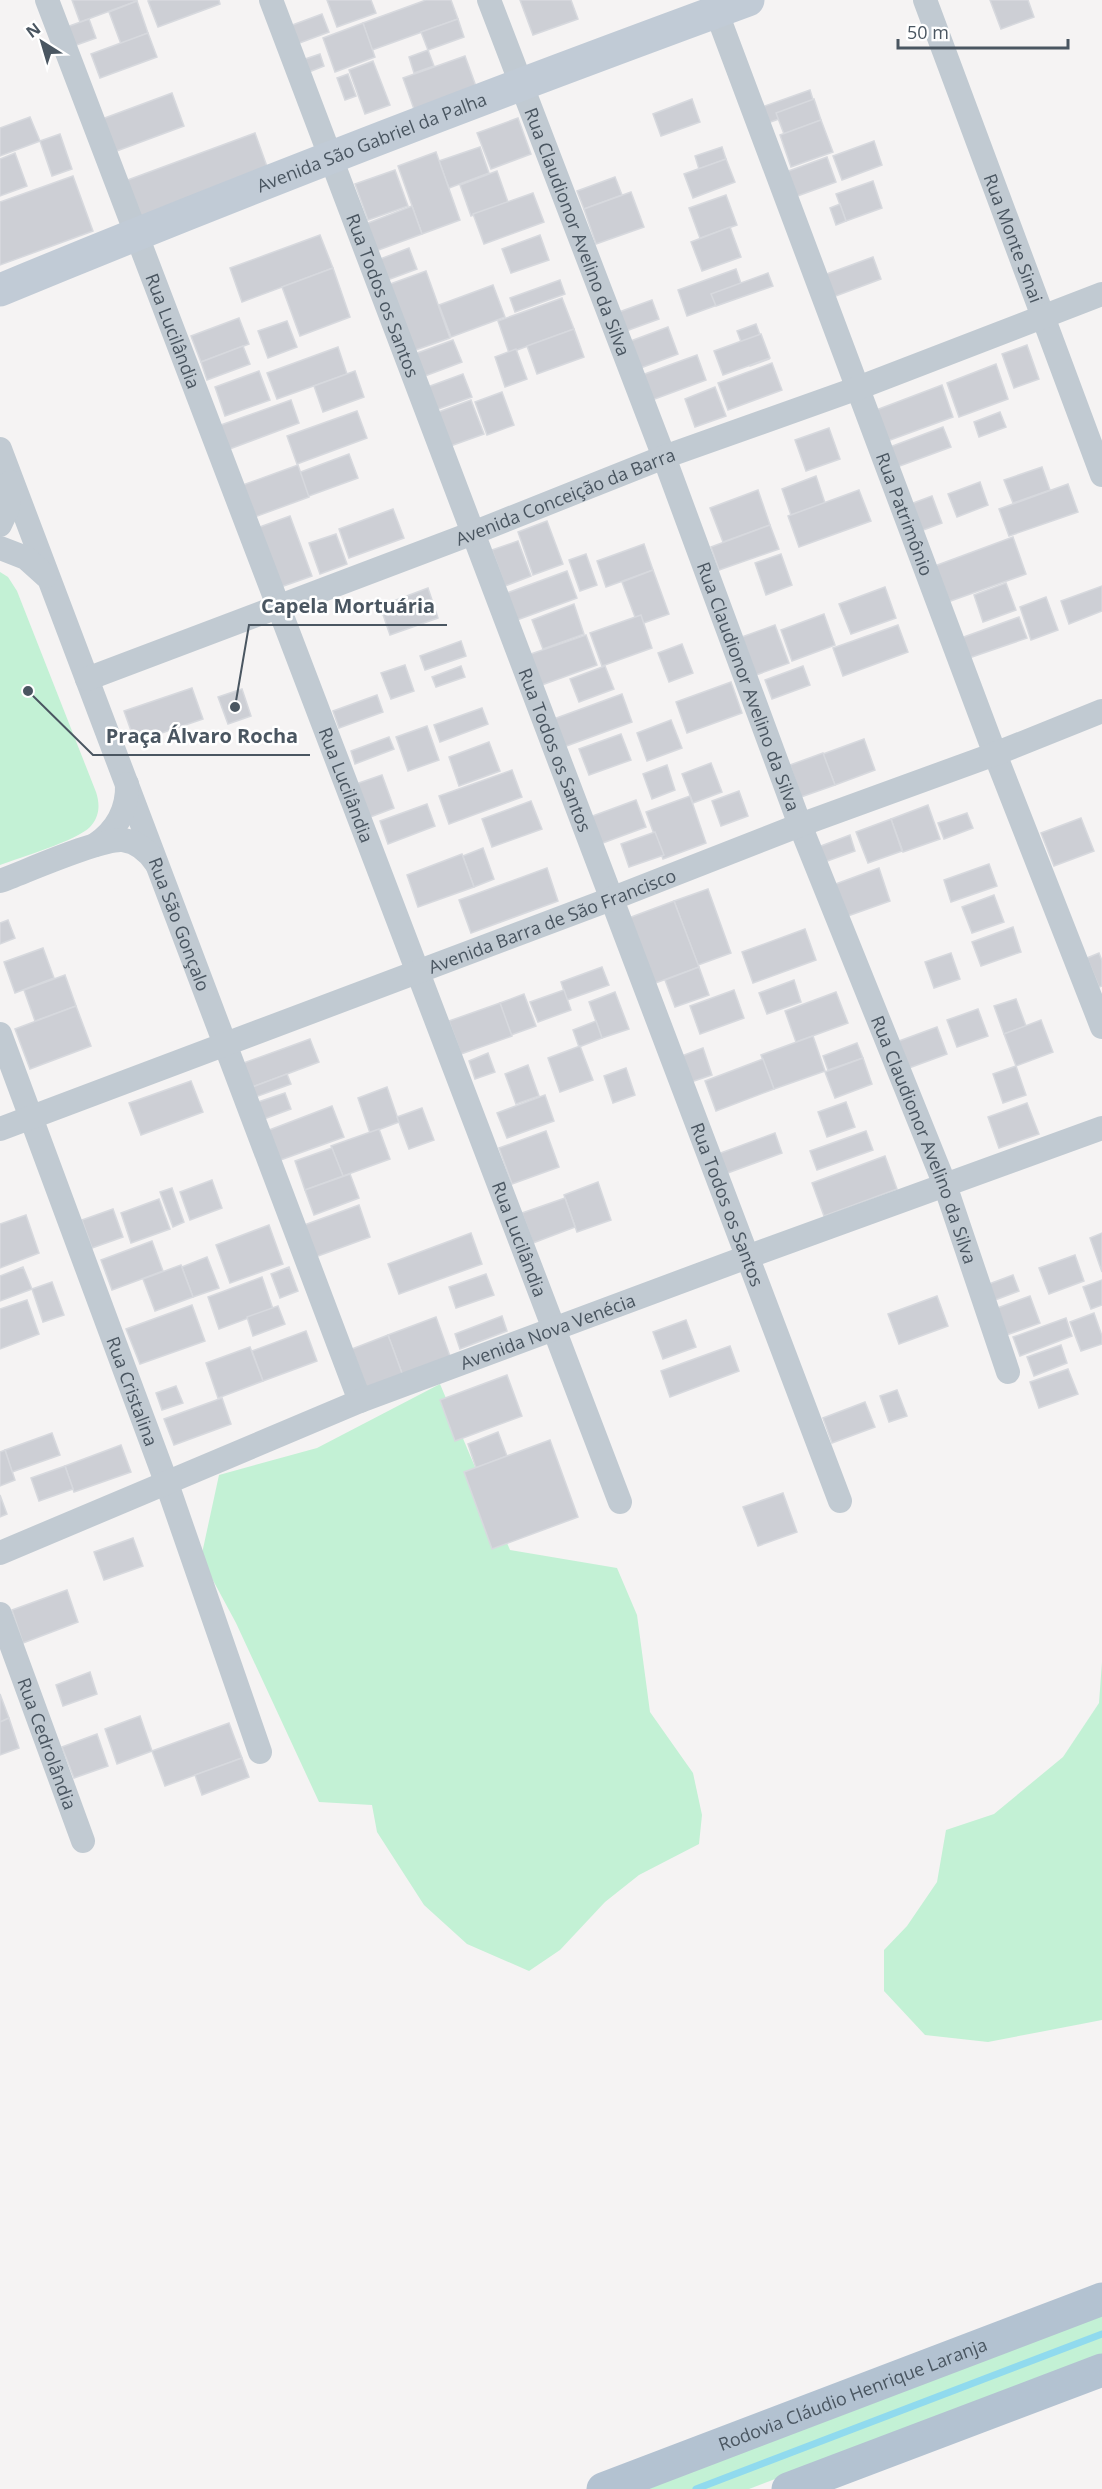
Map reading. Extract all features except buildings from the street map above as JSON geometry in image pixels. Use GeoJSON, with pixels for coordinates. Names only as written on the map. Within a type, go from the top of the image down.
{"type":"FeatureCollection","features":[{"type":"Feature","properties":{"kind":"main road","name":"Avenida São Gabriel da Palha"},"geometry":{"type":"LineString","coordinates":[[0,290],[136,234],[521,85],[714,6],[748,0]]}},
{"type":"Feature","properties":{"kind":"main road","name":"Rodovia Cláudio Henrique Laranja"},"geometry":{"type":"LineString","coordinates":[[603,2489],[1102,2299]]}},
{"type":"Feature","properties":{"kind":"main road"},"geometry":{"type":"LineString","coordinates":[[788,2489],[1102,2370]]}},
{"type":"Feature","properties":{"kind":"street","name":"Rua Lucilândia"},"geometry":{"type":"LineString","coordinates":[[48,0],[620,1502]]}},
{"type":"Feature","properties":{"kind":"street","name":"Rua Todos os Santos"},"geometry":{"type":"LineString","coordinates":[[271,0],[840,1501]]}},
{"type":"Feature","properties":{"kind":"street","name":"Rua Claudionor Avelino da Silva"},"geometry":{"type":"LineString","coordinates":[[489,0],[664,457],[800,825],[945,1185],[1008,1372]]}},
{"type":"Feature","properties":{"kind":"street","name":"Rua Monte Sinai"},"geometry":{"type":"LineString","coordinates":[[925,0],[1102,475]]}},
{"type":"Feature","properties":{"kind":"street","name":"Rua Patrimônio"},"geometry":{"type":"LineString","coordinates":[[714,6],[995,754],[1102,1027]]}},
{"type":"Feature","properties":{"kind":"street","name":"Avenida Conceição da Barra"},"geometry":{"type":"LineString","coordinates":[[87,679],[473,533],[664,457],[858,388],[1102,294]]}},
{"type":"Feature","properties":{"kind":"street","name":"Rua São Gonçalo"},"geometry":{"type":"LineString","coordinates":[[0,449],[360,1401]]}},
{"type":"Feature","properties":{"kind":"street"},"geometry":{"type":"LineString","coordinates":[[0,525],[8,508],[9,474]]}},
{"type":"Feature","properties":{"kind":"street"},"geometry":{"type":"LineString","coordinates":[[0,548],[26,558],[45,575],[52,586]]}},
{"type":"Feature","properties":{"kind":"street","name":"Avenida Barra de São Francisco"},"geometry":{"type":"LineString","coordinates":[[0,1130],[418,973],[800,825],[995,754],[1102,711]]}},
{"type":"Feature","properties":{"kind":"street"},"geometry":{"type":"LineString","coordinates":[[81,850],[106,837],[115,827],[125,806],[126,783]]}},
{"type":"Feature","properties":{"kind":"street"},"geometry":{"type":"LineString","coordinates":[[0,881],[81,850],[102,843],[122,840],[149,854],[160,870]]}},
{"type":"Feature","properties":{"kind":"street","name":"Rua Cristalina"},"geometry":{"type":"LineString","coordinates":[[0,1034],[167,1484],[260,1752]]}},
{"type":"Feature","properties":{"kind":"street","name":"Avenida Nova Venécia"},"geometry":{"type":"LineString","coordinates":[[0,1553],[360,1401],[1102,1128]]}},
{"type":"Feature","properties":{"kind":"street","name":"Rua Cedrolândia"},"geometry":{"type":"LineString","coordinates":[[0,1614],[83,1841]]}},
{"type":"Feature","properties":{"kind":"green space"},"geometry":{"type":"Polygon","coordinates":[[[0,572],[8,577],[17,591],[96,792],[98,805],[93,823],[83,832],[61,843],[0,865],[0,572]]]}},
{"type":"Feature","properties":{"kind":"green space"},"geometry":{"type":"Polygon","coordinates":[[[440,1384],[510,1550],[617,1568],[637,1615],[650,1712],[693,1773],[702,1815],[699,1844],[639,1875],[605,1902],[560,1950],[529,1971],[467,1944],[424,1905],[377,1832],[372,1805],[319,1802],[236,1623],[201,1558],[219,1475],[317,1448],[440,1384]]]}},
{"type":"Feature","properties":{"kind":"green space"},"geometry":{"type":"Polygon","coordinates":[[[1102,1662],[1102,2020],[988,2042],[925,2035],[884,1991],[884,1950],[907,1926],[937,1882],[946,1830],[994,1814],[1063,1757],[1099,1703],[1102,1662]]]}},
{"type":"Feature","properties":{"kind":"green space"},"geometry":{"type":"Polygon","coordinates":[[[1102,2314],[1102,2355],[749,2489],[643,2489],[1102,2314]]]}},
{"type":"Feature","properties":{"kind":"waterway"},"geometry":{"type":"LineString","coordinates":[[696,2489],[1102,2334]]}},
{"type":"Feature","properties":{"kind":"place","name":"Praça Álvaro Rocha"},"geometry":{"type":"Point","coordinates":[28,691]}},
{"type":"Feature","properties":{"kind":"place","name":"Capela Mortuária"},"geometry":{"type":"Point","coordinates":[235,707]}}]}
